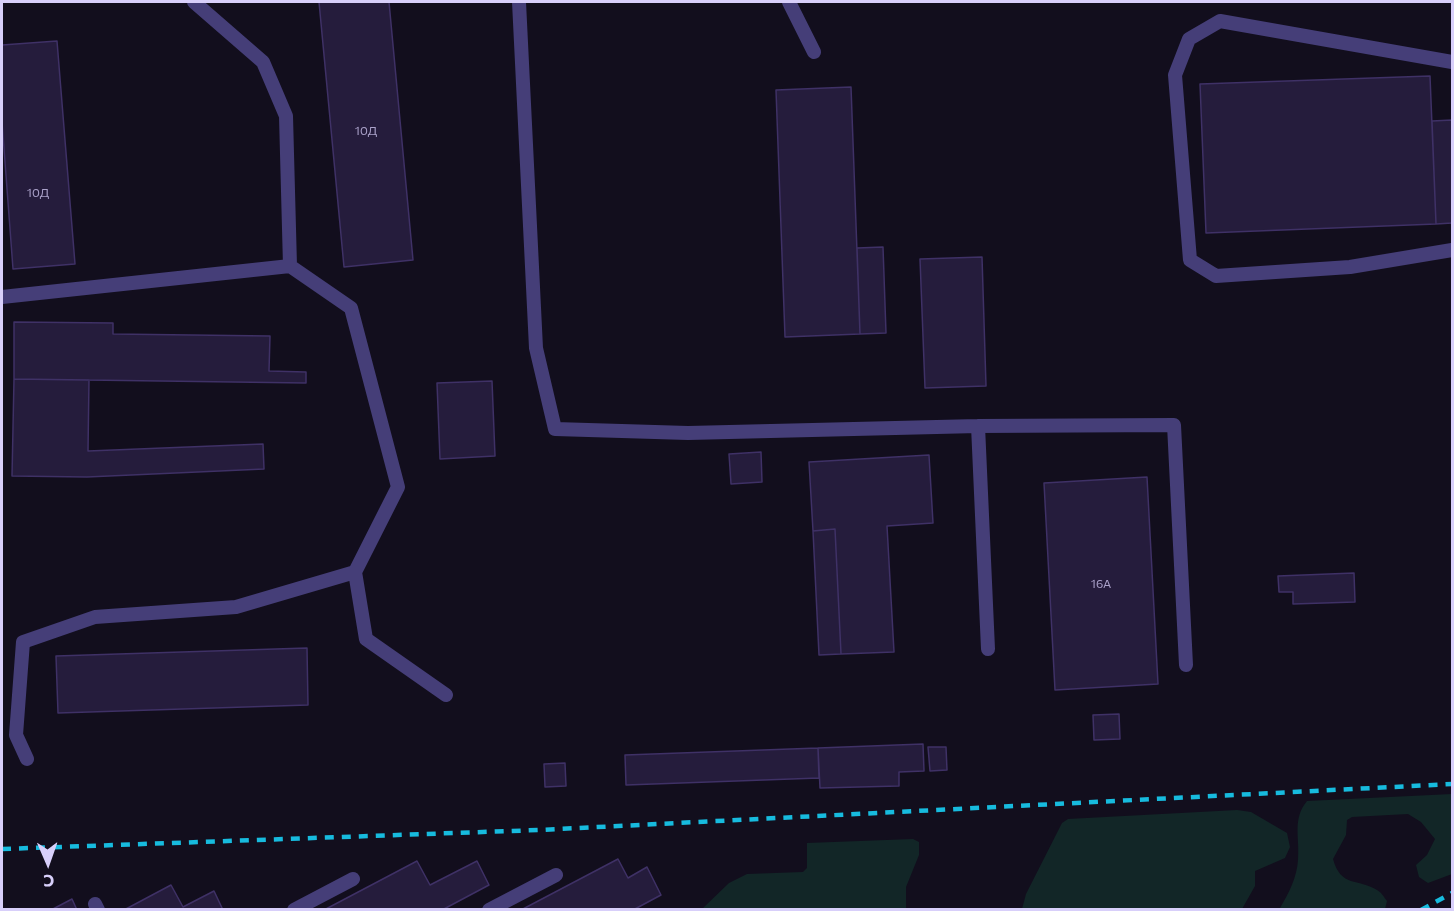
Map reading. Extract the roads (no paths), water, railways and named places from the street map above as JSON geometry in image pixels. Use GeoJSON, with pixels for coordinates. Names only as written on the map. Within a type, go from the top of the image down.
{"type":"FeatureCollection","features":[{"type":"Feature","properties":{"kind":"lane"},"geometry":{"type":"LineString","coordinates":[[194,2],[263,62],[286,116],[290,266]]}},
{"type":"Feature","properties":{"kind":"lane"},"geometry":{"type":"LineString","coordinates":[[519,2],[536,348],[555,429],[688,433],[978,426],[1174,425],[1186,665]]}},
{"type":"Feature","properties":{"kind":"lane"},"geometry":{"type":"LineString","coordinates":[[789,2],[814,52]]}},
{"type":"Feature","properties":{"kind":"lane"},"geometry":{"type":"LineString","coordinates":[[1452,62],[1220,21],[1189,39],[1175,75],[1190,260],[1216,276],[1350,267],[1452,250]]}},
{"type":"Feature","properties":{"kind":"lane"},"geometry":{"type":"LineString","coordinates":[[2,297],[290,266],[351,308],[399,487],[355,572],[366,639],[446,695]]}},
{"type":"Feature","properties":{"kind":"lane"},"geometry":{"type":"LineString","coordinates":[[978,426],[988,649]]}},
{"type":"Feature","properties":{"kind":"lane"},"geometry":{"type":"LineString","coordinates":[[27,759],[16,735],[22,642],[96,617],[236,607],[355,572]]}},
{"type":"Feature","properties":{"kind":"lane"},"geometry":{"type":"LineString","coordinates":[[489,909],[556,875]]}},
{"type":"Feature","properties":{"kind":"lane"},"geometry":{"type":"LineString","coordinates":[[294,909],[353,879]]}},
{"type":"Feature","properties":{"kind":"railway"},"geometry":{"type":"LineString","coordinates":[[2,849],[539,830],[1452,784]]}},
{"type":"Feature","properties":{"kind":"railway"},"geometry":{"type":"LineString","coordinates":[[1421,910],[1452,893]]}}]}
